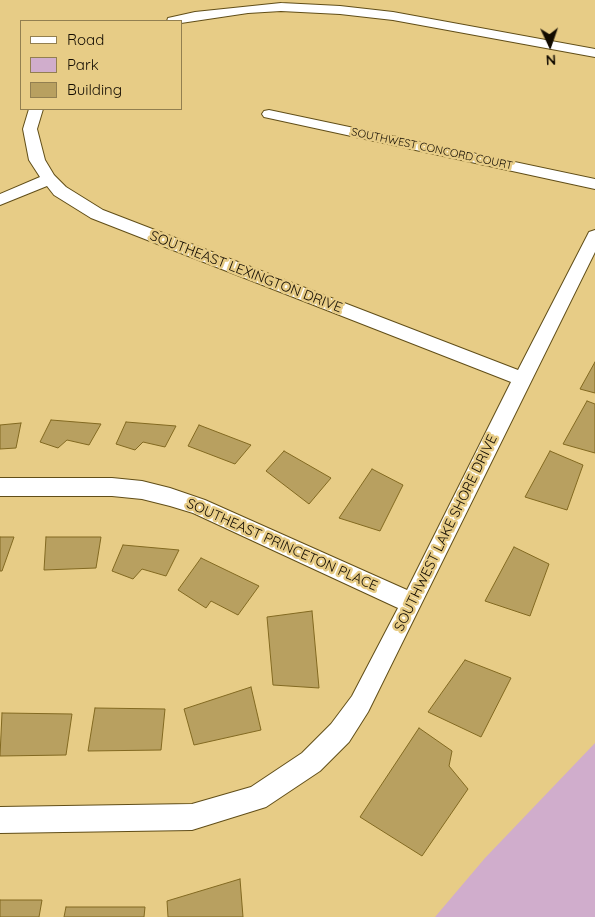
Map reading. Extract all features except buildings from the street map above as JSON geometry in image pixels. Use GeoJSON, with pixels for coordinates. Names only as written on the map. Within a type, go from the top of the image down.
{"type":"FeatureCollection","features":[{"type":"Feature","properties":{"kind":"street"},"geometry":{"type":"LineString","coordinates":[[178,20],[220,12],[297,8],[340,10],[384,15],[595,52]]}},
{"type":"Feature","properties":{"kind":"street","name":"SOUTHEAST LEXINGTON DRIVE"},"geometry":{"type":"LineString","coordinates":[[36,110],[30,129],[37,160],[60,190],[97,214],[522,379]]}},
{"type":"Feature","properties":{"kind":"street","name":"SOUTHWEST CONCORD COURT"},"geometry":{"type":"LineString","coordinates":[[270,114],[595,184]]}},
{"type":"Feature","properties":{"kind":"street"},"geometry":{"type":"LineString","coordinates":[[0,200],[50,179]]}},
{"type":"Feature","properties":{"kind":"street","name":"SOUTHWEST LAKE SHORE DRIVE"},"geometry":{"type":"LineString","coordinates":[[0,820],[192,817],[257,798],[310,762],[340,734],[360,704],[412,603],[522,379],[595,236]]}},
{"type":"Feature","properties":{"kind":"street","name":"SOUTHEAST PRINCETON PLACE"},"geometry":{"type":"LineString","coordinates":[[0,487],[112,487],[142,490],[170,497],[198,506],[412,603]]}},
{"type":"Feature","properties":{"kind":"green space"},"geometry":{"type":"Polygon","coordinates":[[[595,743],[595,917],[435,917],[485,858],[595,743]]]}}]}
